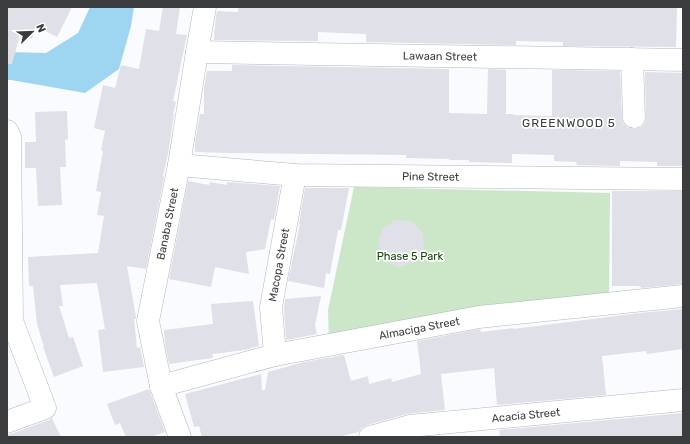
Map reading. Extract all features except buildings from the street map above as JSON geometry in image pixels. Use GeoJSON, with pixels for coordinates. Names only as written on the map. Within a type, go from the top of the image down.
{"type":"FeatureCollection","features":[{"type":"Feature","properties":{"kind":"street","name":"Banaba Street"},"geometry":{"type":"LineString","coordinates":[[180,437],[161,386],[148,322],[179,165],[205,7]]}},
{"type":"Feature","properties":{"kind":"street","name":"Lawaan Street"},"geometry":{"type":"LineString","coordinates":[[197,52],[683,60]]}},
{"type":"Feature","properties":{"kind":"street"},"geometry":{"type":"LineString","coordinates":[[632,59],[634,117]]}},
{"type":"Feature","properties":{"kind":"street"},"geometry":{"type":"LineString","coordinates":[[7,131],[10,137],[10,322],[45,408],[7,422]]}},
{"type":"Feature","properties":{"kind":"street","name":"Pine Street"},"geometry":{"type":"LineString","coordinates":[[179,165],[295,175],[683,179]]}},
{"type":"Feature","properties":{"kind":"street","name":"Macopa Street"},"geometry":{"type":"LineString","coordinates":[[275,355],[271,307],[295,175]]}},
{"type":"Feature","properties":{"kind":"street","name":"Almaciga Street"},"geometry":{"type":"LineString","coordinates":[[161,386],[275,355],[479,317],[683,296]]}},
{"type":"Feature","properties":{"kind":"street","name":"Acacia Street"},"geometry":{"type":"LineString","coordinates":[[370,437],[410,426],[683,400]]}},
{"type":"Feature","properties":{"kind":"green space","name":"Phase 5 Park"},"geometry":{"type":"Polygon","coordinates":[[[354,187],[610,193],[609,300],[329,341],[328,310],[354,187]]]}},
{"type":"Feature","properties":{"kind":"water"},"geometry":{"type":"Polygon","coordinates":[[[90,7],[134,7],[131,26],[119,69],[85,93],[7,80],[7,52],[46,53],[78,33],[90,7]]]}},
{"type":"Feature","properties":{"kind":"district","name":"GREENWOOD 5"},"geometry":{"type":"Point","coordinates":[569,123]}}]}
